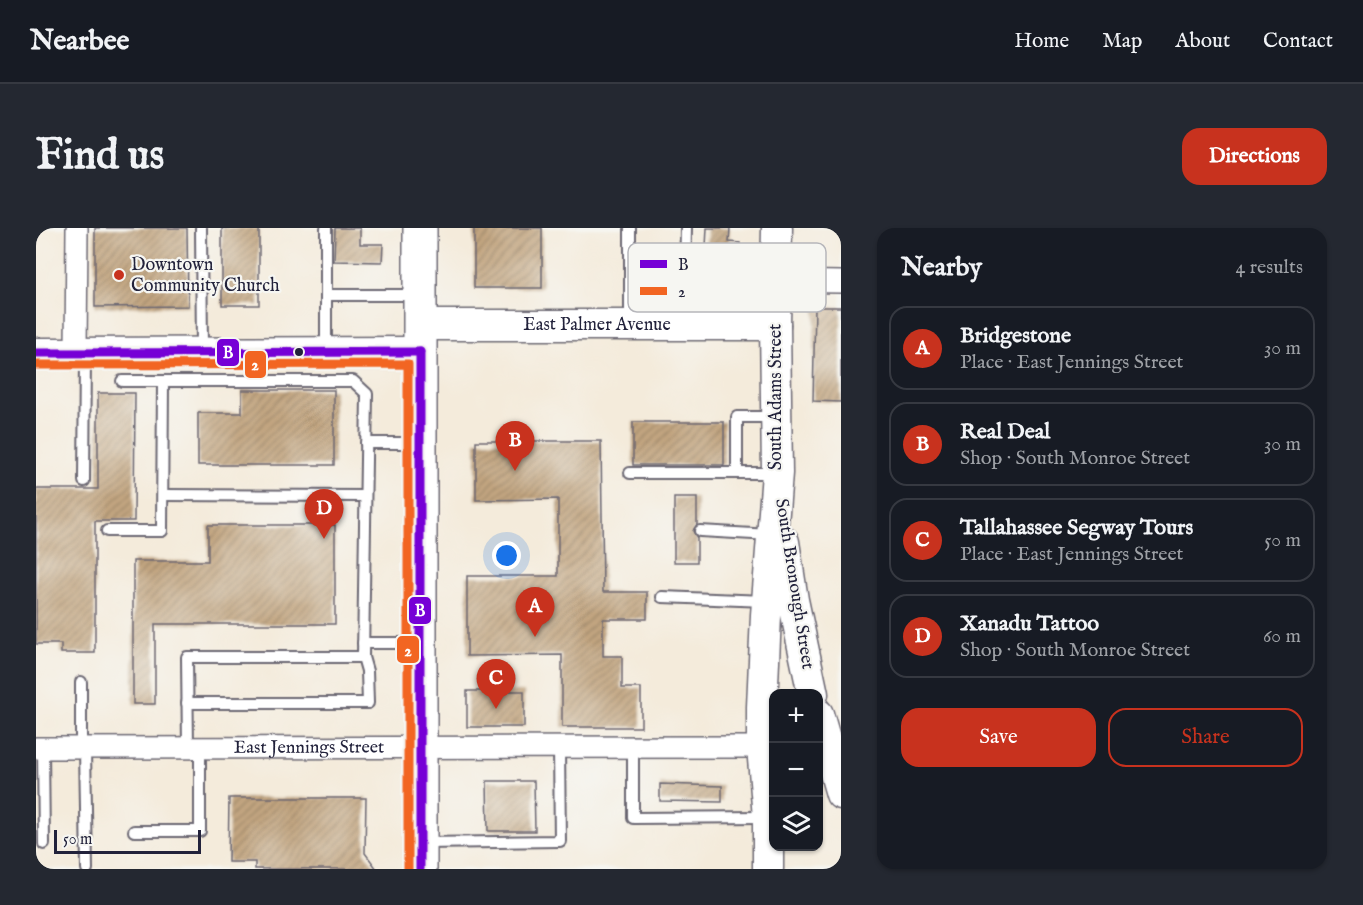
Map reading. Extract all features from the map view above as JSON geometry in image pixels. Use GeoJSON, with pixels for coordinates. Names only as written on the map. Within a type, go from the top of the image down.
{"type":"FeatureCollection","features":[{"type":"Feature","properties":{"kind":"main road"},"geometry":{"type":"LineString","coordinates":[[420,228],[420,856]]}},
{"type":"Feature","properties":{"kind":"street"},"geometry":{"type":"LineString","coordinates":[[77,228],[81,352]]}},
{"type":"Feature","properties":{"kind":"street","name":"South Adams Street"},"geometry":{"type":"LineString","coordinates":[[777,228],[777,243]]}},
{"type":"Feature","properties":{"kind":"street"},"geometry":{"type":"LineString","coordinates":[[826,282],[841,282]]}},
{"type":"Feature","properties":{"kind":"street","name":"South Adams Street"},"geometry":{"type":"LineString","coordinates":[[770,797],[763,693],[777,473],[775,312]]}},
{"type":"Feature","properties":{"kind":"street","name":"East Palmer Avenue"},"geometry":{"type":"LineString","coordinates":[[36,352],[81,352],[187,362],[344,362],[420,324],[775,325]]}},
{"type":"Feature","properties":{"kind":"street","name":"South Bronough Street"},"geometry":{"type":"LineString","coordinates":[[777,473],[781,525],[793,600],[812,689]]}},
{"type":"Feature","properties":{"kind":"street"},"geometry":{"type":"LineString","coordinates":[[823,734],[841,794]]}},
{"type":"Feature","properties":{"kind":"street","name":"East Jennings Street"},"geometry":{"type":"LineString","coordinates":[[39,748],[768,747]]}},
{"type":"Feature","properties":{"kind":"street","name":"South Adams Street"},"geometry":{"type":"LineString","coordinates":[[768,869],[769,850]]}},
{"type":"Feature","properties":{"kind":"lane"},"geometry":{"type":"LineString","coordinates":[[187,362],[201,228]]}},
{"type":"Feature","properties":{"kind":"lane"},"geometry":{"type":"LineString","coordinates":[[187,703],[368,703],[367,671],[363,657],[367,394],[344,362],[326,295],[326,228]]}},
{"type":"Feature","properties":{"kind":"lane"},"geometry":{"type":"LineString","coordinates":[[686,228],[686,243]]}},
{"type":"Feature","properties":{"kind":"lane"},"geometry":{"type":"LineString","coordinates":[[326,295],[420,324]]}},
{"type":"Feature","properties":{"kind":"lane"},"geometry":{"type":"LineString","coordinates":[[630,312],[630,325]]}},
{"type":"Feature","properties":{"kind":"lane"},"geometry":{"type":"LineString","coordinates":[[684,312],[684,325]]}},
{"type":"Feature","properties":{"kind":"lane"},"geometry":{"type":"LineString","coordinates":[[81,352],[84,481]]}},
{"type":"Feature","properties":{"kind":"lane"},"geometry":{"type":"LineString","coordinates":[[122,381],[163,381],[187,362],[344,362]]}},
{"type":"Feature","properties":{"kind":"lane"},"geometry":{"type":"LineString","coordinates":[[107,531],[162,531],[163,381]]}},
{"type":"Feature","properties":{"kind":"lane"},"geometry":{"type":"LineString","coordinates":[[737,473],[737,417],[776,417]]}},
{"type":"Feature","properties":{"kind":"lane"},"geometry":{"type":"LineString","coordinates":[[366,443],[420,443]]}},
{"type":"Feature","properties":{"kind":"lane"},"geometry":{"type":"LineString","coordinates":[[630,473],[777,473]]}},
{"type":"Feature","properties":{"kind":"lane"},"geometry":{"type":"LineString","coordinates":[[163,495],[365,496]]}},
{"type":"Feature","properties":{"kind":"lane"},"geometry":{"type":"LineString","coordinates":[[700,531],[772,535]]}},
{"type":"Feature","properties":{"kind":"lane"},"geometry":{"type":"LineString","coordinates":[[662,597],[768,601]]}},
{"type":"Feature","properties":{"kind":"lane"},"geometry":{"type":"LineString","coordinates":[[363,643],[419,643]]}},
{"type":"Feature","properties":{"kind":"lane"},"geometry":{"type":"LineString","coordinates":[[134,831],[200,831],[194,748],[187,703],[187,657],[363,657]]}},
{"type":"Feature","properties":{"kind":"lane"},"geometry":{"type":"LineString","coordinates":[[81,682],[87,869]]}},
{"type":"Feature","properties":{"kind":"lane"},"geometry":{"type":"LineString","coordinates":[[420,856],[560,841],[559,747]]}},
{"type":"Feature","properties":{"kind":"lane"},"geometry":{"type":"LineString","coordinates":[[633,747],[633,818],[769,811]]}},
{"type":"Feature","properties":{"kind":"lane"},"geometry":{"type":"LineString","coordinates":[[39,748],[44,844]]}},
{"type":"Feature","properties":{"kind":"building"},"geometry":{"type":"Polygon","coordinates":[[[95,228],[187,228],[188,306],[95,307],[95,228]]]}},
{"type":"Feature","properties":{"kind":"building"},"geometry":{"type":"Polygon","coordinates":[[[222,228],[259,228],[259,305],[222,305],[222,228]]]}},
{"type":"Feature","properties":{"kind":"building"},"geometry":{"type":"Polygon","coordinates":[[[335,228],[360,228],[360,244],[383,244],[382,262],[334,261],[335,228]]]}},
{"type":"Feature","properties":{"kind":"building"},"geometry":{"type":"Polygon","coordinates":[[[474,228],[542,228],[542,288],[474,288],[474,228]]]}},
{"type":"Feature","properties":{"kind":"building"},"geometry":{"type":"Polygon","coordinates":[[[707,228],[730,228],[729,242],[740,243],[706,243],[707,228]]]}},
{"type":"Feature","properties":{"kind":"building"},"geometry":{"type":"Polygon","coordinates":[[[826,307],[841,307],[841,402],[813,401],[815,312],[826,312],[826,307]]]}},
{"type":"Feature","properties":{"kind":"building"},"geometry":{"type":"Polygon","coordinates":[[[242,390],[334,390],[334,465],[198,465],[198,413],[242,413],[242,390]]]}},
{"type":"Feature","properties":{"kind":"building"},"geometry":{"type":"Polygon","coordinates":[[[98,393],[135,393],[134,521],[95,521],[95,653],[61,653],[61,644],[36,644],[36,489],[98,489],[98,393]]]}},
{"type":"Feature","properties":{"kind":"building"},"geometry":{"type":"Polygon","coordinates":[[[633,422],[724,422],[724,465],[633,465],[633,422]]]}},
{"type":"Feature","properties":{"kind":"building"},"geometry":{"type":"Polygon","coordinates":[[[476,441],[601,441],[603,592],[647,592],[647,619],[603,619],[603,656],[622,656],[622,688],[641,688],[641,727],[562,727],[562,655],[467,656],[467,576],[558,576],[558,499],[476,500],[476,441]]]}},
{"type":"Feature","properties":{"kind":"building"},"geometry":{"type":"Polygon","coordinates":[[[674,498],[697,498],[697,524],[693,531],[697,538],[697,562],[674,562],[674,498]]]}},
{"type":"Feature","properties":{"kind":"building"},"geometry":{"type":"Polygon","coordinates":[[[208,525],[335,525],[335,624],[155,624],[155,704],[133,704],[133,561],[208,561],[208,525]]]}},
{"type":"Feature","properties":{"kind":"building"},"geometry":{"type":"Polygon","coordinates":[[[467,691],[524,691],[524,727],[467,727],[467,691]]]}},
{"type":"Feature","properties":{"kind":"building"},"geometry":{"type":"Polygon","coordinates":[[[487,781],[534,781],[535,831],[488,831],[487,781]]]}},
{"type":"Feature","properties":{"kind":"building"},"geometry":{"type":"Polygon","coordinates":[[[660,784],[722,786],[722,802],[660,801],[660,784]]]}},
{"type":"Feature","properties":{"kind":"building"},"geometry":{"type":"Polygon","coordinates":[[[229,798],[366,798],[365,853],[377,869],[255,869],[255,862],[228,862],[229,798]]]}},
{"type":"Feature","properties":{"kind":"transit line","name":"B"},"geometry":{"type":"LineString","coordinates":[[36,353],[420,352]]}},
{"type":"Feature","properties":{"kind":"transit line","name":"B"},"geometry":{"type":"LineString","coordinates":[[420,352],[420,869]]}},
{"type":"Feature","properties":{"kind":"transit line","name":"2"},"geometry":{"type":"LineString","coordinates":[[36,365],[408,364],[408,869]]}},
{"type":"Feature","properties":{"kind":"place","name":"Downtown Community Church"},"geometry":{"type":"Point","coordinates":[119,275]}},
{"type":"Feature","properties":{"kind":"place","name":"Real Deal"},"geometry":{"type":"Point","coordinates":[515,471]}},
{"type":"Feature","properties":{"kind":"place","name":"Xanadu Tattoo"},"geometry":{"type":"Point","coordinates":[324,539]}},
{"type":"Feature","properties":{"kind":"place","name":"Bridgestone"},"geometry":{"type":"Point","coordinates":[535,637]}},
{"type":"Feature","properties":{"kind":"place","name":"Tallahassee Segway Tours"},"geometry":{"type":"Point","coordinates":[496,709]}}]}
